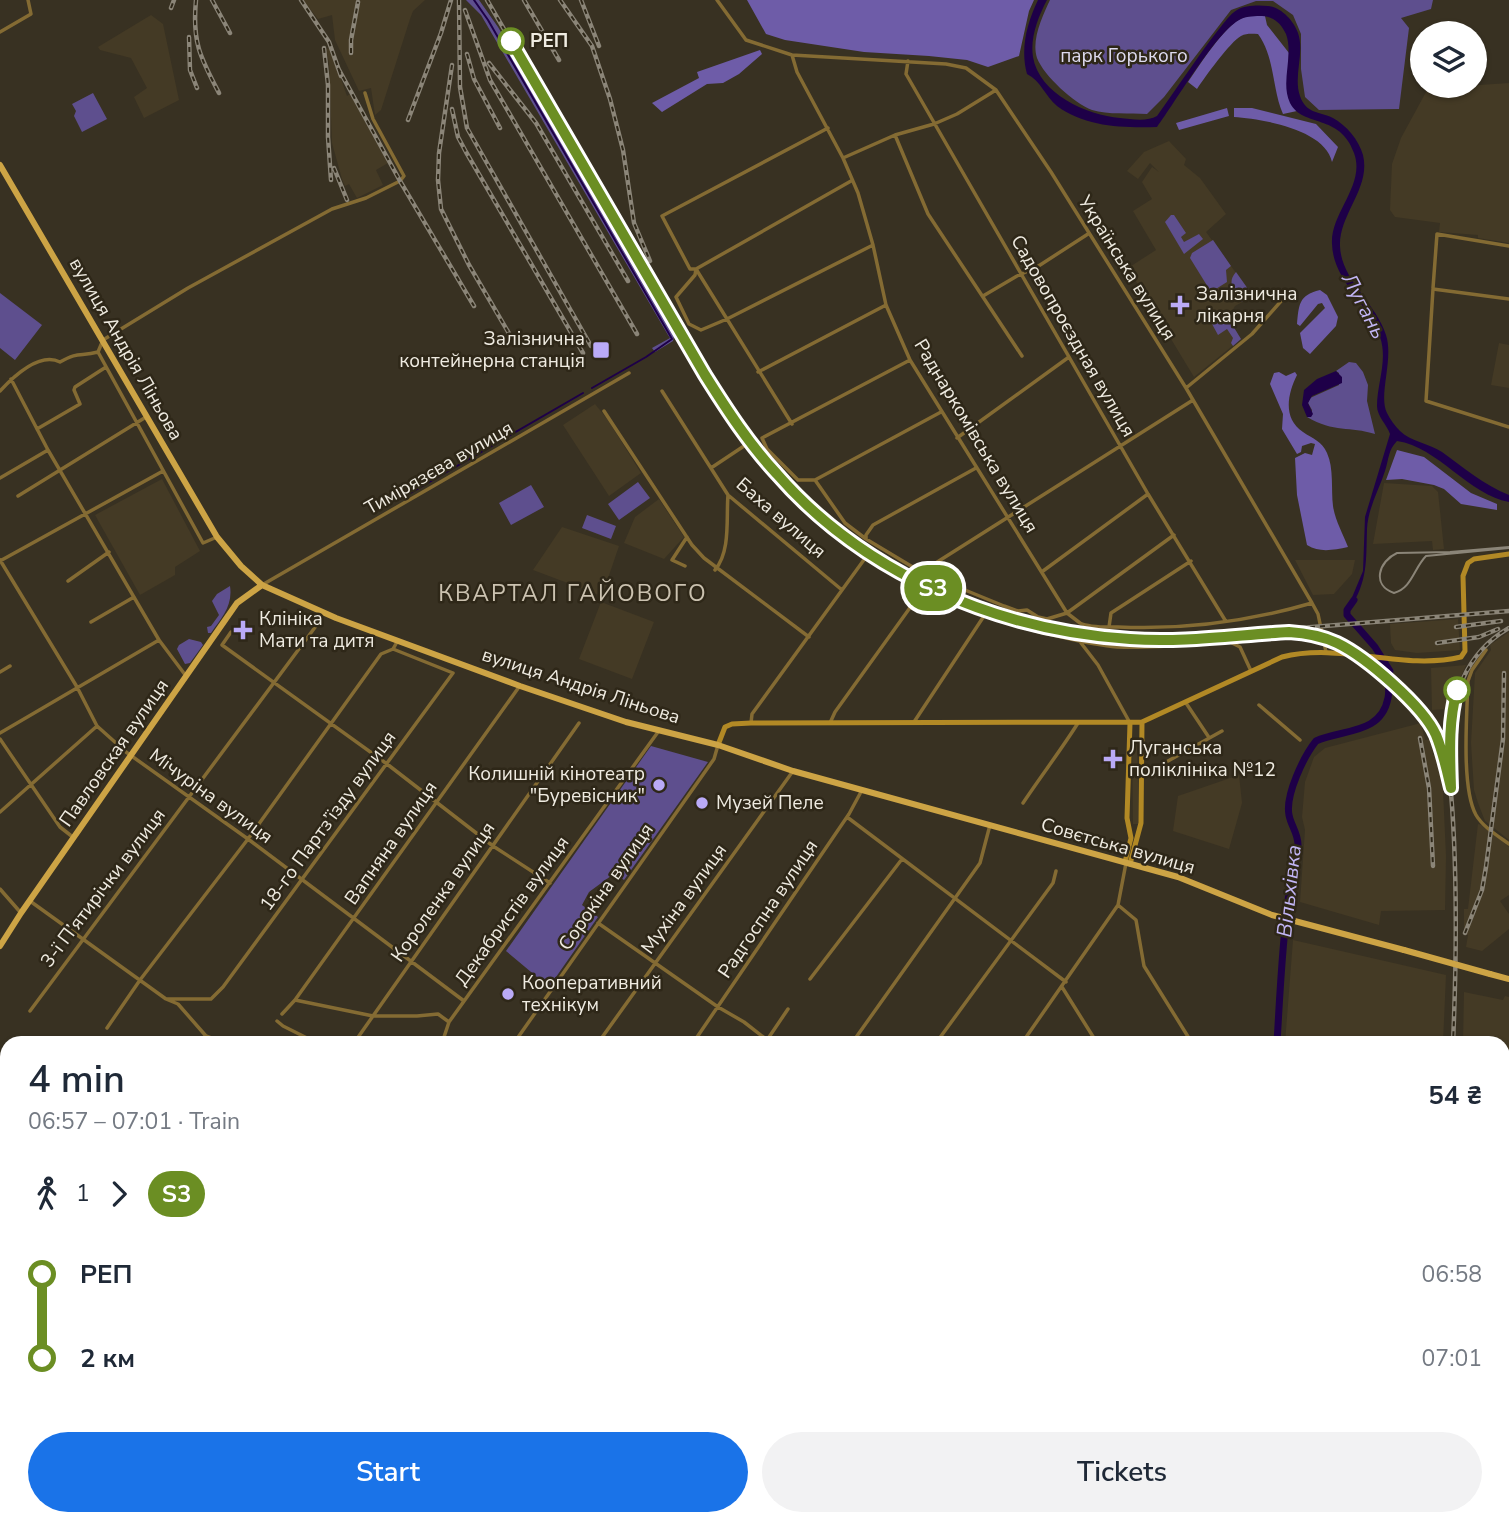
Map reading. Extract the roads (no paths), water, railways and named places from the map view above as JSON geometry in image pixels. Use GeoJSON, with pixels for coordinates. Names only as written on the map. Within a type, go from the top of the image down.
{"type":"FeatureCollection","features":[{"type":"Feature","properties":{"kind":"main road","name":"вулиця Андрія Ліньова"},"geometry":{"type":"LineString","coordinates":[[0,165],[3,178],[103,340],[217,537],[241,566],[262,585],[321,612],[520,686],[626,722],[718,745]]}},
{"type":"Feature","properties":{"kind":"main road","name":"Павловская вулиця"},"geometry":{"type":"LineString","coordinates":[[0,946],[237,603],[262,585]]}},
{"type":"Feature","properties":{"kind":"main road","name":"Совєтська вулиця"},"geometry":{"type":"LineString","coordinates":[[718,745],[793,771],[1178,877],[1272,915],[1509,979]]}},
{"type":"Feature","properties":{"kind":"street"},"geometry":{"type":"LineString","coordinates":[[0,32],[31,14],[29,0]]}},
{"type":"Feature","properties":{"kind":"street","name":"Українська вулиця"},"geometry":{"type":"LineString","coordinates":[[717,0],[746,40],[792,55],[908,61],[966,68],[996,90],[1051,172],[1186,388],[1312,603],[1325,638],[1326,652]]}},
{"type":"Feature","properties":{"kind":"street","name":"Раднаркомівська вулиця"},"geometry":{"type":"LineString","coordinates":[[792,55],[797,72],[828,128],[858,193],[886,305],[909,360],[1067,613],[1082,624],[1108,627]]}},
{"type":"Feature","properties":{"kind":"street","name":"Садовопроєздная вулиця"},"geometry":{"type":"LineString","coordinates":[[908,61],[906,74],[934,124],[1148,494],[1226,621]]}},
{"type":"Feature","properties":{"kind":"street"},"geometry":{"type":"LineString","coordinates":[[843,158],[895,135],[957,114],[996,90]]}},
{"type":"Feature","properties":{"kind":"street"},"geometry":{"type":"LineString","coordinates":[[98,352],[103,340],[203,281],[332,209],[366,198],[400,181],[404,176],[373,119],[365,93]]}},
{"type":"Feature","properties":{"kind":"street"},"geometry":{"type":"LineString","coordinates":[[792,424],[696,270],[691,269],[662,216],[828,128]]}},
{"type":"Feature","properties":{"kind":"street"},"geometry":{"type":"LineString","coordinates":[[895,135],[928,214],[1022,356]]}},
{"type":"Feature","properties":{"kind":"street"},"geometry":{"type":"LineString","coordinates":[[852,181],[696,270],[695,275],[676,297],[689,324],[699,330],[727,319],[873,245]]}},
{"type":"Feature","properties":{"kind":"street"},"geometry":{"type":"LineString","coordinates":[[983,296],[1037,267],[1088,234]]}},
{"type":"Feature","properties":{"kind":"street"},"geometry":{"type":"LineString","coordinates":[[1509,246],[1437,234],[1426,401],[1509,427]]}},
{"type":"Feature","properties":{"kind":"street"},"geometry":{"type":"LineString","coordinates":[[1433,289],[1509,299]]}},
{"type":"Feature","properties":{"kind":"street"},"geometry":{"type":"LineString","coordinates":[[1186,388],[1252,334],[1290,291]]}},
{"type":"Feature","properties":{"kind":"street"},"geometry":{"type":"LineString","coordinates":[[758,372],[886,305]]}},
{"type":"Feature","properties":{"kind":"street"},"geometry":{"type":"LineString","coordinates":[[98,352],[203,543],[217,537]]}},
{"type":"Feature","properties":{"kind":"street"},"geometry":{"type":"LineString","coordinates":[[0,391],[11,379],[45,358],[60,362],[74,354],[98,352]]}},
{"type":"Feature","properties":{"kind":"street"},"geometry":{"type":"LineString","coordinates":[[957,438],[1069,357]]}},
{"type":"Feature","properties":{"kind":"street"},"geometry":{"type":"LineString","coordinates":[[909,360],[762,438],[766,449],[798,480],[815,480],[941,412]]}},
{"type":"Feature","properties":{"kind":"street"},"geometry":{"type":"LineString","coordinates":[[37,429],[80,404],[75,387],[106,367]]}},
{"type":"Feature","properties":{"kind":"street","name":"Тимірязєва вулиця"},"geometry":{"type":"LineString","coordinates":[[262,585],[629,373]]}},
{"type":"Feature","properties":{"kind":"street"},"geometry":{"type":"LineString","coordinates":[[11,379],[48,450],[159,640],[186,676]]}},
{"type":"Feature","properties":{"kind":"street","name":"Баха вулиця"},"geometry":{"type":"LineString","coordinates":[[662,391],[728,495],[842,590]]}},
{"type":"Feature","properties":{"kind":"street"},"geometry":{"type":"LineString","coordinates":[[921,572],[1193,400]]}},
{"type":"Feature","properties":{"kind":"street"},"geometry":{"type":"LineString","coordinates":[[604,411],[687,537],[704,558],[715,569],[809,637]]}},
{"type":"Feature","properties":{"kind":"street"},"geometry":{"type":"LineString","coordinates":[[18,495],[148,416]]}},
{"type":"Feature","properties":{"kind":"street"},"geometry":{"type":"LineString","coordinates":[[710,468],[744,446]]}},
{"type":"Feature","properties":{"kind":"street"},"geometry":{"type":"LineString","coordinates":[[0,478],[48,450]]}},
{"type":"Feature","properties":{"kind":"street"},"geometry":{"type":"LineString","coordinates":[[866,539],[873,525],[976,468]]}},
{"type":"Feature","properties":{"kind":"street"},"geometry":{"type":"LineString","coordinates":[[0,561],[163,471]]}},
{"type":"Feature","properties":{"kind":"street"},"geometry":{"type":"LineString","coordinates":[[815,480],[845,523],[921,572],[1004,607],[1018,611],[1027,610],[1047,619],[1067,613],[1174,535]]}},
{"type":"Feature","properties":{"kind":"street"},"geometry":{"type":"LineString","coordinates":[[1043,571],[1148,494]]}},
{"type":"Feature","properties":{"kind":"street"},"geometry":{"type":"LineString","coordinates":[[715,569],[721,562],[725,547],[728,495]]}},
{"type":"Feature","properties":{"kind":"street"},"geometry":{"type":"LineString","coordinates":[[685,566],[673,560],[687,537]]}},
{"type":"Feature","properties":{"kind":"street"},"geometry":{"type":"LineString","coordinates":[[68,581],[109,552]]}},
{"type":"Feature","properties":{"kind":"street"},"geometry":{"type":"LineString","coordinates":[[718,745],[725,727],[732,724],[1142,722],[1282,657],[1298,653],[1326,652],[1426,662],[1461,657],[1465,651],[1465,569],[1474,559],[1509,554]]}},
{"type":"Feature","properties":{"kind":"street"},"geometry":{"type":"LineString","coordinates":[[751,723],[752,714],[866,557],[922,591],[984,615],[1080,642],[1140,647],[1230,642],[1240,647],[1251,671]]}},
{"type":"Feature","properties":{"kind":"street","name":"Мічуріна вулиця"},"geometry":{"type":"LineString","coordinates":[[0,561],[77,687],[97,726],[132,756],[464,1001]]}},
{"type":"Feature","properties":{"kind":"street"},"geometry":{"type":"LineString","coordinates":[[1191,561],[1111,613],[1108,627],[1185,626],[1280,612],[1312,603]]}},
{"type":"Feature","properties":{"kind":"street"},"geometry":{"type":"LineString","coordinates":[[830,723],[835,712],[922,591]]}},
{"type":"Feature","properties":{"kind":"street"},"geometry":{"type":"LineString","coordinates":[[91,622],[134,597]]}},
{"type":"Feature","properties":{"kind":"street","name":"3-ї П’ятирічки вулиця"},"geometry":{"type":"LineString","coordinates":[[30,1011],[316,626],[321,612]]}},
{"type":"Feature","properties":{"kind":"street"},"geometry":{"type":"LineString","coordinates":[[914,722],[984,615]]}},
{"type":"Feature","properties":{"kind":"street"},"geometry":{"type":"LineString","coordinates":[[231,632],[222,645],[387,764],[493,846],[550,883]]}},
{"type":"Feature","properties":{"kind":"street"},"geometry":{"type":"LineString","coordinates":[[0,733],[159,640]]}},
{"type":"Feature","properties":{"kind":"street"},"geometry":{"type":"LineString","coordinates":[[107,1028],[382,654],[393,649],[397,641]]}},
{"type":"Feature","properties":{"kind":"street"},"geometry":{"type":"LineString","coordinates":[[1028,1036],[1118,905],[1131,838],[1127,818],[1130,723],[1098,665],[1080,642]]}},
{"type":"Feature","properties":{"kind":"street","name":"18-го Партз’їзду вулиця"},"geometry":{"type":"LineString","coordinates":[[166,999],[211,999],[223,987],[453,673],[393,649]]}},
{"type":"Feature","properties":{"kind":"street"},"geometry":{"type":"LineString","coordinates":[[1486,650],[1468,681],[1467,777],[1476,815],[1509,844]]}},
{"type":"Feature","properties":{"kind":"street"},"geometry":{"type":"LineString","coordinates":[[0,672],[10,666]]}},
{"type":"Feature","properties":{"kind":"street","name":"Вапняна вулиця"},"geometry":{"type":"LineString","coordinates":[[282,1014],[354,919],[520,686]]}},
{"type":"Feature","properties":{"kind":"street"},"geometry":{"type":"LineString","coordinates":[[1186,703],[1209,737]]}},
{"type":"Feature","properties":{"kind":"street"},"geometry":{"type":"LineString","coordinates":[[1259,705],[1300,740]]}},
{"type":"Feature","properties":{"kind":"street"},"geometry":{"type":"LineString","coordinates":[[1023,803],[1056,752],[1072,736],[1079,721]]}},
{"type":"Feature","properties":{"kind":"street"},"geometry":{"type":"LineString","coordinates":[[1127,863],[1141,823],[1142,722]]}},
{"type":"Feature","properties":{"kind":"street","name":"Короленка вулиця"},"geometry":{"type":"LineString","coordinates":[[359,1036],[579,723]]}},
{"type":"Feature","properties":{"kind":"street"},"geometry":{"type":"LineString","coordinates":[[0,812],[97,726]]}},
{"type":"Feature","properties":{"kind":"street","name":"Декабристів вулиця"},"geometry":{"type":"LineString","coordinates":[[444,1036],[449,1022],[659,730]]}},
{"type":"Feature","properties":{"kind":"street"},"geometry":{"type":"LineString","coordinates":[[1168,761],[1222,731]]}},
{"type":"Feature","properties":{"kind":"street"},"geometry":{"type":"LineString","coordinates":[[0,739],[60,827],[75,838]]}},
{"type":"Feature","properties":{"kind":"street","name":"Сорокіна вулиця"},"geometry":{"type":"LineString","coordinates":[[521,1036],[713,760],[718,745]]}},
{"type":"Feature","properties":{"kind":"street","name":"Мухіна вулиця"},"geometry":{"type":"LineString","coordinates":[[603,1036],[793,771]]}},
{"type":"Feature","properties":{"kind":"street","name":"Радгоспна вулиця"},"geometry":{"type":"LineString","coordinates":[[698,1036],[847,817],[862,790]]}},
{"type":"Feature","properties":{"kind":"street"},"geometry":{"type":"LineString","coordinates":[[847,817],[1066,982]]}},
{"type":"Feature","properties":{"kind":"street"},"geometry":{"type":"LineString","coordinates":[[857,1036],[980,863],[990,825]]}},
{"type":"Feature","properties":{"kind":"street"},"geometry":{"type":"LineString","coordinates":[[810,979],[903,858]]}},
{"type":"Feature","properties":{"kind":"street"},"geometry":{"type":"LineString","coordinates":[[941,1036],[1053,883],[1056,871]]}},
{"type":"Feature","properties":{"kind":"street"},"geometry":{"type":"LineString","coordinates":[[0,889],[21,913]]}},
{"type":"Feature","properties":{"kind":"street"},"geometry":{"type":"LineString","coordinates":[[30,901],[166,999],[178,1004],[206,1035]]}},
{"type":"Feature","properties":{"kind":"street"},"geometry":{"type":"LineString","coordinates":[[1118,905],[1136,920],[1144,966],[1188,1036]]}},
{"type":"Feature","properties":{"kind":"street"},"geometry":{"type":"LineString","coordinates":[[598,923],[718,1007],[744,1022],[759,1036]]}},
{"type":"Feature","properties":{"kind":"street"},"geometry":{"type":"LineString","coordinates":[[1062,987],[1092,1036]]}},
{"type":"Feature","properties":{"kind":"street"},"geometry":{"type":"LineString","coordinates":[[295,1000],[373,1016],[438,1014],[449,1022]]}},
{"type":"Feature","properties":{"kind":"street"},"geometry":{"type":"LineString","coordinates":[[770,1036],[788,1010]]}},
{"type":"Feature","properties":{"kind":"street"},"geometry":{"type":"LineString","coordinates":[[277,1021],[304,1036]]}},
{"type":"Feature","properties":{"kind":"water","name":"Лугань"},"geometry":{"type":"Polygon","coordinates":[[[1038,0],[1047,0],[1036,28],[1032,50],[1037,70],[1044,82],[1054,92],[1080,107],[1107,116],[1134,119],[1157,116],[1227,19],[1240,8],[1273,7],[1290,19],[1300,41],[1298,88],[1303,102],[1309,109],[1343,125],[1355,139],[1363,155],[1363,179],[1344,223],[1340,246],[1346,270],[1375,312],[1386,335],[1388,355],[1384,397],[1387,413],[1394,425],[1404,434],[1442,452],[1483,481],[1509,495],[1509,502],[1480,490],[1426,452],[1397,441],[1390,451],[1369,514],[1363,579],[1356,599],[1350,609],[1348,607],[1363,571],[1365,517],[1390,434],[1377,406],[1383,363],[1380,337],[1375,325],[1338,270],[1332,244],[1336,221],[1355,176],[1354,153],[1348,140],[1331,126],[1296,111],[1290,103],[1286,86],[1289,51],[1286,34],[1277,21],[1262,16],[1241,19],[1220,37],[1157,127],[1105,125],[1068,113],[1057,106],[1027,74],[1024,55],[1026,36],[1038,0]]]}},
{"type":"Feature","properties":{"kind":"water"},"geometry":{"type":"Polygon","coordinates":[[[1336,371],[1342,377],[1342,383],[1312,396],[1308,403],[1313,414],[1307,417],[1302,405],[1304,390],[1317,379],[1336,371]]]}},
{"type":"Feature","properties":{"kind":"waterway"},"geometry":{"type":"LineString","coordinates":[[474,0],[672,339],[592,388]]}},
{"type":"Feature","properties":{"kind":"waterway"},"geometry":{"type":"LineString","coordinates":[[400,499],[583,393]]}},
{"type":"Feature","properties":{"kind":"waterway","name":"Вільхівка"},"geometry":{"type":"LineString","coordinates":[[1277,1036],[1285,931],[1298,845],[1289,815],[1293,787],[1301,766],[1316,741],[1369,725],[1384,710],[1388,698],[1390,671],[1375,647],[1347,615],[1347,610],[1354,600]]}},
{"type":"Feature","properties":{"kind":"tram line"},"geometry":{"type":"LineString","coordinates":[[1509,547],[1397,553],[1382,567],[1380,579],[1382,584],[1394,593],[1405,587],[1426,556],[1509,548]]}},
{"type":"Feature","properties":{"kind":"railway"},"geometry":{"type":"LineString","coordinates":[[171,8],[174,0]]}},
{"type":"Feature","properties":{"kind":"railway"},"geometry":{"type":"LineString","coordinates":[[196,0],[195,27],[199,49],[219,93]]}},
{"type":"Feature","properties":{"kind":"railway"},"geometry":{"type":"LineString","coordinates":[[212,0],[230,33]]}},
{"type":"Feature","properties":{"kind":"railway"},"geometry":{"type":"LineString","coordinates":[[301,0],[329,42],[341,76]]}},
{"type":"Feature","properties":{"kind":"railway"},"geometry":{"type":"LineString","coordinates":[[408,120],[451,0]]}},
{"type":"Feature","properties":{"kind":"railway"},"geometry":{"type":"LineString","coordinates":[[459,0],[460,87],[467,128],[591,346]]}},
{"type":"Feature","properties":{"kind":"railway"},"geometry":{"type":"LineString","coordinates":[[487,0],[718,397],[777,475],[807,506],[840,533],[876,558],[954,599],[1037,626],[1129,639],[1284,633],[1327,639],[1360,657],[1414,705],[1426,718],[1441,746],[1450,786],[1456,891],[1453,1036]]}},
{"type":"Feature","properties":{"kind":"railway"},"geometry":{"type":"LineString","coordinates":[[524,0],[559,60]]}},
{"type":"Feature","properties":{"kind":"railway"},"geometry":{"type":"LineString","coordinates":[[560,0],[592,46],[610,99],[623,150],[634,223],[650,261]]}},
{"type":"Feature","properties":{"kind":"railway"},"geometry":{"type":"LineString","coordinates":[[581,0],[599,46]]}},
{"type":"Feature","properties":{"kind":"railway"},"geometry":{"type":"LineString","coordinates":[[351,53],[358,2]]}},
{"type":"Feature","properties":{"kind":"railway"},"geometry":{"type":"LineString","coordinates":[[465,10],[490,80],[637,334]]}},
{"type":"Feature","properties":{"kind":"railway"},"geometry":{"type":"LineString","coordinates":[[189,37],[190,70],[197,88]]}},
{"type":"Feature","properties":{"kind":"railway"},"geometry":{"type":"LineString","coordinates":[[324,48],[331,180]]}},
{"type":"Feature","properties":{"kind":"railway"},"geometry":{"type":"LineString","coordinates":[[467,54],[474,79],[500,128]]}},
{"type":"Feature","properties":{"kind":"railway"},"geometry":{"type":"LineString","coordinates":[[489,63],[536,123],[628,281]]}},
{"type":"Feature","properties":{"kind":"railway"},"geometry":{"type":"LineString","coordinates":[[452,65],[439,153],[441,209],[469,265],[514,342]]}},
{"type":"Feature","properties":{"kind":"railway"},"geometry":{"type":"LineString","coordinates":[[338,68],[400,181],[474,306]]}},
{"type":"Feature","properties":{"kind":"railway"},"geometry":{"type":"LineString","coordinates":[[452,109],[458,137],[466,152],[583,353]]}},
{"type":"Feature","properties":{"kind":"railway"},"geometry":{"type":"LineString","coordinates":[[334,168],[347,200]]}},
{"type":"Feature","properties":{"kind":"railway"},"geometry":{"type":"LineString","coordinates":[[1300,628],[1509,611]]}},
{"type":"Feature","properties":{"kind":"railway"},"geometry":{"type":"LineString","coordinates":[[1456,627],[1501,621]]}},
{"type":"Feature","properties":{"kind":"railway"},"geometry":{"type":"LineString","coordinates":[[1450,748],[1453,713],[1463,679],[1481,651],[1509,628]]}},
{"type":"Feature","properties":{"kind":"railway"},"geometry":{"type":"LineString","coordinates":[[1437,643],[1479,637],[1498,629]]}},
{"type":"Feature","properties":{"kind":"railway"},"geometry":{"type":"LineString","coordinates":[[1465,933],[1482,890],[1486,867],[1503,739],[1504,673]]}},
{"type":"Feature","properties":{"kind":"railway"},"geometry":{"type":"LineString","coordinates":[[1420,738],[1429,788],[1433,866]]}},
{"type":"Feature","properties":{"kind":"train","name":"S3"},"geometry":{"type":"LineString","coordinates":[[511,41],[732,418],[795,494],[861,547],[920,583],[976,608],[1080,635],[1161,640],[1289,632],[1309,634],[1335,642],[1372,667],[1418,709],[1436,734],[1451,788],[1450,727],[1457,690]]}},
{"type":"Feature","properties":{"kind":"place","name":"РЕП"},"geometry":{"type":"Point","coordinates":[511,41]}},
{"type":"Feature","properties":{"kind":"place","name":"Залізнична лікарня"},"geometry":{"type":"Point","coordinates":[1180,305]}},
{"type":"Feature","properties":{"kind":"place","name":"Залізнична контейнерна станція"},"geometry":{"type":"Point","coordinates":[601,350]}},
{"type":"Feature","properties":{"kind":"place","name":"Клініка Мати та дитя"},"geometry":{"type":"Point","coordinates":[243,630]}},
{"type":"Feature","properties":{"kind":"place","name":"Луганська поліклініка №12"},"geometry":{"type":"Point","coordinates":[1113,759]}},
{"type":"Feature","properties":{"kind":"place","name":"Колишній кінотеатр \"Буревісник\""},"geometry":{"type":"Point","coordinates":[659,785]}},
{"type":"Feature","properties":{"kind":"place","name":"Музей Пеле"},"geometry":{"type":"Point","coordinates":[702,803]}},
{"type":"Feature","properties":{"kind":"place","name":"Кооперативний технікум"},"geometry":{"type":"Point","coordinates":[508,994]}},
{"type":"Feature","properties":{"kind":"district","name":"КВАРТАЛ ГАЙОВОГО"},"geometry":{"type":"Point","coordinates":[573,593]}},
{"type":"Feature","properties":{"kind":"park label","name":"парк Горького"},"geometry":{"type":"Point","coordinates":[1124,56]}}]}
